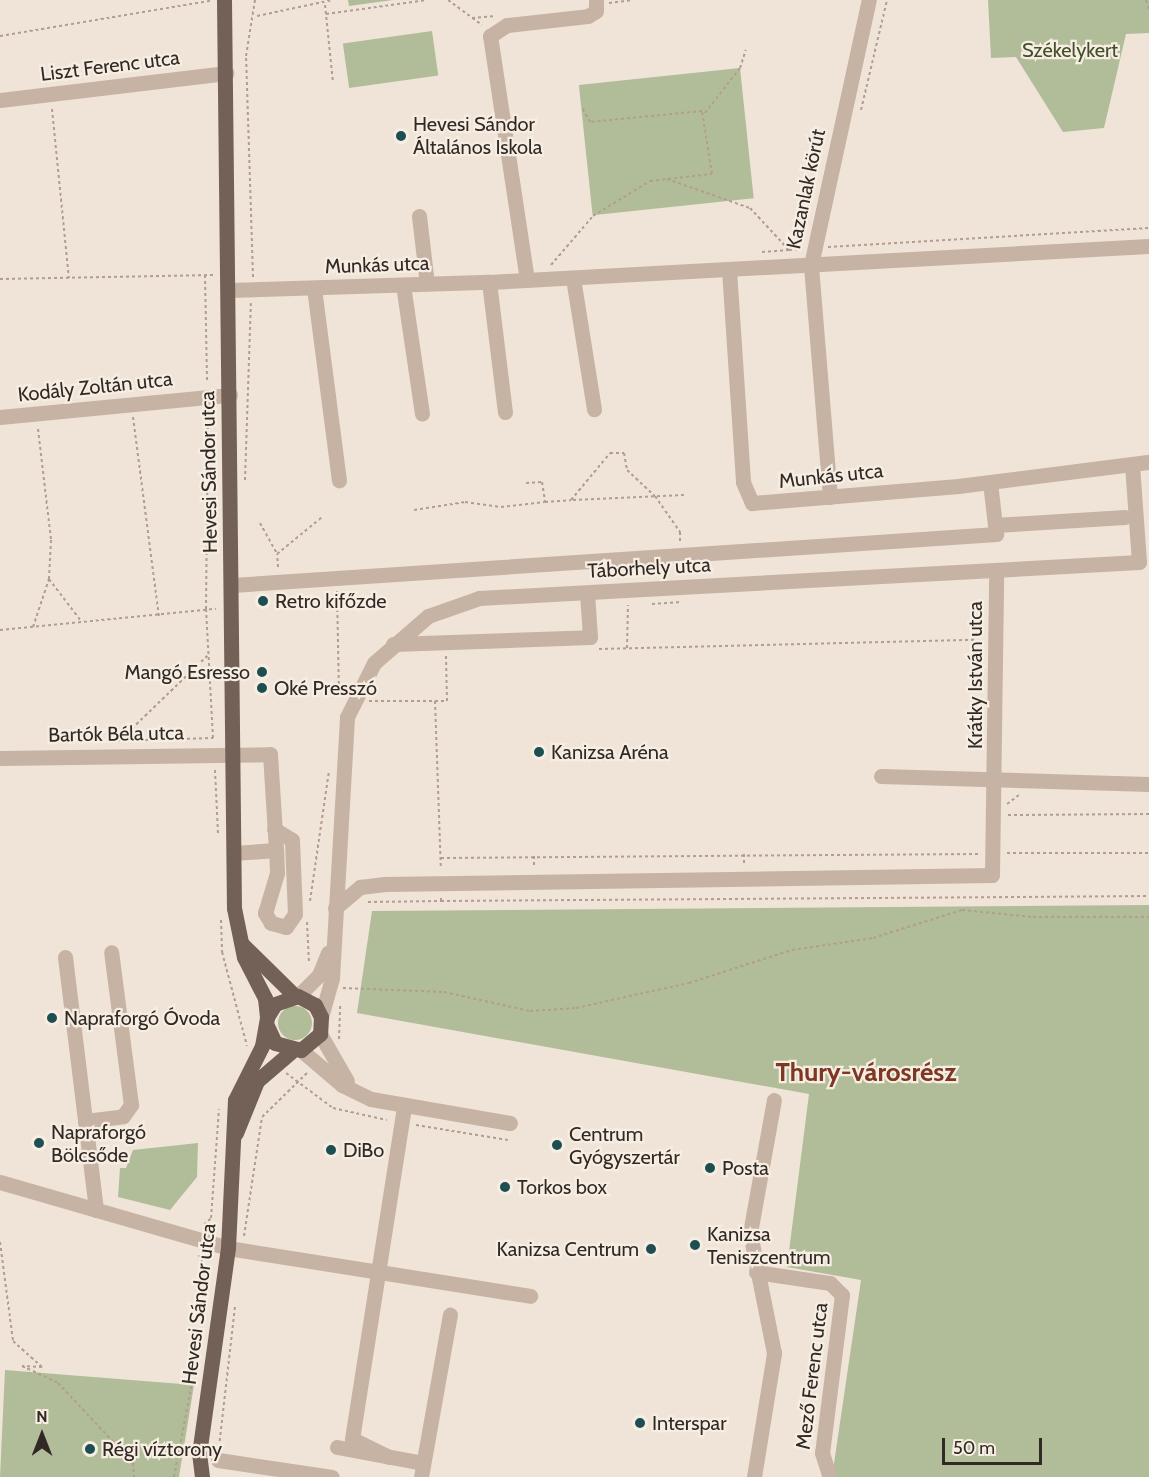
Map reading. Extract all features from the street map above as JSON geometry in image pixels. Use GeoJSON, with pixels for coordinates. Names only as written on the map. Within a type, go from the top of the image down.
{"type":"FeatureCollection","features":[{"type":"Feature","properties":{"kind":"main road","name":"Hevesi Sándor utca"},"geometry":{"type":"LineString","coordinates":[[202,1477],[199,1454],[228,1248],[236,1093],[267,1022],[265,998],[240,942],[234,853],[224,0]]}},
{"type":"Feature","properties":{"kind":"main road"},"geometry":{"type":"LineString","coordinates":[[240,942],[297,996],[315,1005],[321,1017],[320,1034],[296,1050],[275,1043],[267,1022],[275,1004],[297,996]]}},
{"type":"Feature","properties":{"kind":"main road","name":"Hevesi Sándor utca"},"geometry":{"type":"LineString","coordinates":[[235,1136],[257,1081],[296,1050]]}},
{"type":"Feature","properties":{"kind":"main road"},"geometry":{"type":"LineString","coordinates":[[192,1477],[199,1454]]}},
{"type":"Feature","properties":{"kind":"street"},"geometry":{"type":"LineString","coordinates":[[527,280],[489,49],[492,32],[588,16],[597,9],[596,0]]}},
{"type":"Feature","properties":{"kind":"street","name":"Kazanlak körút"},"geometry":{"type":"LineString","coordinates":[[830,497],[812,265],[813,248],[869,0]]}},
{"type":"Feature","properties":{"kind":"street","name":"Liszt Ferenc utca"},"geometry":{"type":"LineString","coordinates":[[0,100],[226,73]]}},
{"type":"Feature","properties":{"kind":"street"},"geometry":{"type":"LineString","coordinates":[[419,216],[427,284]]}},
{"type":"Feature","properties":{"kind":"street","name":"Munkás utca"},"geometry":{"type":"LineString","coordinates":[[229,283],[314,288],[489,282],[1149,246]]}},
{"type":"Feature","properties":{"kind":"street","name":"Munkás utca"},"geometry":{"type":"LineString","coordinates":[[729,270],[746,496],[759,504],[990,482],[1149,462]]}},
{"type":"Feature","properties":{"kind":"street"},"geometry":{"type":"LineString","coordinates":[[573,278],[594,409]]}},
{"type":"Feature","properties":{"kind":"street"},"geometry":{"type":"LineString","coordinates":[[489,282],[505,412]]}},
{"type":"Feature","properties":{"kind":"street"},"geometry":{"type":"LineString","coordinates":[[403,285],[422,414]]}},
{"type":"Feature","properties":{"kind":"street"},"geometry":{"type":"LineString","coordinates":[[314,288],[339,480]]}},
{"type":"Feature","properties":{"kind":"street","name":"Kodály Zoltán utca"},"geometry":{"type":"LineString","coordinates":[[0,417],[202,402],[230,395]]}},
{"type":"Feature","properties":{"kind":"street","name":"Táborhely utca"},"geometry":{"type":"LineString","coordinates":[[321,1017],[331,986],[347,693],[393,644],[428,616],[461,601],[1139,562],[1132,464]]}},
{"type":"Feature","properties":{"kind":"street"},"geometry":{"type":"LineString","coordinates":[[232,585],[337,576],[996,534],[990,482]]}},
{"type":"Feature","properties":{"kind":"street"},"geometry":{"type":"LineString","coordinates":[[995,525],[1125,517]]}},
{"type":"Feature","properties":{"kind":"street","name":"Krátky István utca"},"geometry":{"type":"LineString","coordinates":[[996,570],[998,849]]}},
{"type":"Feature","properties":{"kind":"street"},"geometry":{"type":"LineString","coordinates":[[393,644],[590,637],[587,593]]}},
{"type":"Feature","properties":{"kind":"street","name":"Bartók Béla utca"},"geometry":{"type":"LineString","coordinates":[[0,758],[233,752],[270,754],[274,829]]}},
{"type":"Feature","properties":{"kind":"street"},"geometry":{"type":"LineString","coordinates":[[881,776],[1149,784]]}},
{"type":"Feature","properties":{"kind":"street"},"geometry":{"type":"LineString","coordinates":[[274,829],[292,840],[295,915],[286,927],[271,923],[265,913],[275,882],[274,829]]}},
{"type":"Feature","properties":{"kind":"street"},"geometry":{"type":"LineString","coordinates":[[335,908],[360,887],[441,883],[992,875],[998,849]]}},
{"type":"Feature","properties":{"kind":"street"},"geometry":{"type":"LineString","coordinates":[[234,853],[276,850]]}},
{"type":"Feature","properties":{"kind":"street","name":"Táborhely utca"},"geometry":{"type":"LineString","coordinates":[[297,996],[319,975],[332,945]]}},
{"type":"Feature","properties":{"kind":"street"},"geometry":{"type":"LineString","coordinates":[[85,1121],[123,1116],[131,1105],[111,952]]}},
{"type":"Feature","properties":{"kind":"street"},"geometry":{"type":"LineString","coordinates":[[65,957],[96,1210]]}},
{"type":"Feature","properties":{"kind":"street"},"geometry":{"type":"LineString","coordinates":[[320,1034],[331,1059],[362,1096]]}},
{"type":"Feature","properties":{"kind":"street"},"geometry":{"type":"LineString","coordinates":[[296,1050],[362,1096],[404,1106],[510,1123]]}},
{"type":"Feature","properties":{"kind":"street"},"geometry":{"type":"LineString","coordinates":[[754,1477],[774,1353],[771,1319],[756,1272],[750,1233],[774,1100]]}},
{"type":"Feature","properties":{"kind":"street"},"geometry":{"type":"LineString","coordinates":[[404,1106],[376,1270],[352,1439],[422,1470],[450,1315]]}},
{"type":"Feature","properties":{"kind":"street"},"geometry":{"type":"LineString","coordinates":[[0,1182],[228,1248],[530,1296]]}},
{"type":"Feature","properties":{"kind":"street","name":"Mező Ferenc utca"},"geometry":{"type":"LineString","coordinates":[[756,1272],[830,1283],[844,1301],[826,1474]]}},
{"type":"Feature","properties":{"kind":"street"},"geometry":{"type":"LineString","coordinates":[[337,1447],[389,1456]]}},
{"type":"Feature","properties":{"kind":"street"},"geometry":{"type":"LineString","coordinates":[[218,1460],[332,1477]]}},
{"type":"Feature","properties":{"kind":"path"},"geometry":{"type":"LineString","coordinates":[[0,36],[213,0]]}},
{"type":"Feature","properties":{"kind":"path"},"geometry":{"type":"LineString","coordinates":[[257,16],[325,5],[332,0]]}},
{"type":"Feature","properties":{"kind":"path"},"geometry":{"type":"LineString","coordinates":[[326,14],[427,0]]}},
{"type":"Feature","properties":{"kind":"path"},"geometry":{"type":"LineString","coordinates":[[448,0],[492,32]]}},
{"type":"Feature","properties":{"kind":"path"},"geometry":{"type":"LineString","coordinates":[[1148,2],[1149,10]]}},
{"type":"Feature","properties":{"kind":"path"},"geometry":{"type":"LineString","coordinates":[[325,5],[333,82]]}},
{"type":"Feature","properties":{"kind":"path"},"geometry":{"type":"LineString","coordinates":[[550,266],[593,216],[650,181],[712,174],[705,113],[740,68],[746,50]]}},
{"type":"Feature","properties":{"kind":"path"},"geometry":{"type":"LineString","coordinates":[[51,94],[69,278]]}},
{"type":"Feature","properties":{"kind":"path"},"geometry":{"type":"LineString","coordinates":[[582,107],[590,122],[705,113]]}},
{"type":"Feature","properties":{"kind":"path"},"geometry":{"type":"LineString","coordinates":[[667,179],[750,208],[789,250],[1149,228]]}},
{"type":"Feature","properties":{"kind":"path"},"geometry":{"type":"LineString","coordinates":[[0,279],[205,276],[229,283]]}},
{"type":"Feature","properties":{"kind":"path"},"geometry":{"type":"LineString","coordinates":[[142,740],[213,738],[206,609],[208,406],[202,402],[205,276]]}},
{"type":"Feature","properties":{"kind":"path"},"geometry":{"type":"LineString","coordinates":[[125,415],[144,413]]}},
{"type":"Feature","properties":{"kind":"path"},"geometry":{"type":"LineString","coordinates":[[133,414],[159,617]]}},
{"type":"Feature","properties":{"kind":"path"},"geometry":{"type":"LineString","coordinates":[[28,426],[50,424]]}},
{"type":"Feature","properties":{"kind":"path"},"geometry":{"type":"LineString","coordinates":[[33,627],[49,579],[51,540],[38,425]]}},
{"type":"Feature","properties":{"kind":"path"},"geometry":{"type":"LineString","coordinates":[[571,500],[610,453],[624,453],[627,470],[655,496],[680,532],[679,556]]}},
{"type":"Feature","properties":{"kind":"path"},"geometry":{"type":"LineString","coordinates":[[526,483],[542,482],[545,502]]}},
{"type":"Feature","properties":{"kind":"path"},"geometry":{"type":"LineString","coordinates":[[414,510],[465,502],[501,507],[571,500],[684,495]]}},
{"type":"Feature","properties":{"kind":"path"},"geometry":{"type":"LineString","coordinates":[[277,554],[322,517]]}},
{"type":"Feature","properties":{"kind":"path"},"geometry":{"type":"LineString","coordinates":[[260,523],[277,554],[279,581]]}},
{"type":"Feature","properties":{"kind":"path"},"geometry":{"type":"LineString","coordinates":[[337,576],[347,693],[338,703]]}},
{"type":"Feature","properties":{"kind":"path"},"geometry":{"type":"LineString","coordinates":[[49,579],[81,621]]}},
{"type":"Feature","properties":{"kind":"path"},"geometry":{"type":"LineString","coordinates":[[0,630],[81,621],[159,617],[206,609],[232,609]]}},
{"type":"Feature","properties":{"kind":"path"},"geometry":{"type":"LineString","coordinates":[[593,650],[975,640]]}},
{"type":"Feature","properties":{"kind":"path"},"geometry":{"type":"LineString","coordinates":[[347,693],[375,703],[447,701],[446,654],[457,653]]}},
{"type":"Feature","properties":{"kind":"path"},"geometry":{"type":"LineString","coordinates":[[119,741],[209,654]]}},
{"type":"Feature","properties":{"kind":"path"},"geometry":{"type":"LineString","coordinates":[[435,701],[441,901]]}},
{"type":"Feature","properties":{"kind":"path"},"geometry":{"type":"LineString","coordinates":[[107,742],[130,741]]}},
{"type":"Feature","properties":{"kind":"path"},"geometry":{"type":"LineString","coordinates":[[319,975],[304,950],[330,760]]}},
{"type":"Feature","properties":{"kind":"path"},"geometry":{"type":"LineString","coordinates":[[1005,825],[1005,815],[1149,814]]}},
{"type":"Feature","properties":{"kind":"path"},"geometry":{"type":"LineString","coordinates":[[441,858],[998,849],[1004,853],[1149,853]]}},
{"type":"Feature","properties":{"kind":"path"},"geometry":{"type":"LineString","coordinates":[[357,902],[1149,896]]}},
{"type":"Feature","properties":{"kind":"path"},"geometry":{"type":"LineString","coordinates":[[340,988],[444,992],[530,1011],[576,1008],[680,986],[792,950],[873,938],[962,910],[1032,917],[1149,916]]}},
{"type":"Feature","properties":{"kind":"path"},"geometry":{"type":"LineString","coordinates":[[331,1059],[340,1034],[341,977]]}},
{"type":"Feature","properties":{"kind":"path"},"geometry":{"type":"LineString","coordinates":[[192,1226],[211,1218],[215,1119]]}},
{"type":"Feature","properties":{"kind":"path"},"geometry":{"type":"LineString","coordinates":[[0,1242],[14,1341],[42,1367],[22,1366],[58,1383],[133,1463],[134,1477]]}},
{"type":"Feature","properties":{"kind":"path"},"geometry":{"type":"LineString","coordinates":[[188,1252],[204,1260],[208,1288]]}},
{"type":"Feature","properties":{"kind":"path"},"geometry":{"type":"LineString","coordinates":[[174,1477],[198,1355]]}},
{"type":"Feature","properties":{"kind":"green space"},"geometry":{"type":"Polygon","coordinates":[[[348,0],[393,0],[349,6],[348,0]]]}},
{"type":"Feature","properties":{"kind":"green space","name":"Székelykert"},"geometry":{"type":"Polygon","coordinates":[[[988,0],[1149,0],[1149,33],[1126,34],[1104,128],[1063,132],[1016,57],[991,58],[988,0]]]}},
{"type":"Feature","properties":{"kind":"green space"},"geometry":{"type":"Polygon","coordinates":[[[432,31],[438,76],[349,88],[343,44],[432,31]]]}},
{"type":"Feature","properties":{"kind":"green space"},"geometry":{"type":"Polygon","coordinates":[[[740,68],[754,198],[593,215],[579,85],[740,68]]]}},
{"type":"Feature","properties":{"kind":"green space"},"geometry":{"type":"Polygon","coordinates":[[[1149,905],[1149,1477],[832,1477],[861,1280],[787,1267],[809,1094],[357,1013],[372,911],[1149,905]]]}},
{"type":"Feature","properties":{"kind":"green space"},"geometry":{"type":"Polygon","coordinates":[[[295,1006],[307,1011],[312,1023],[307,1035],[295,1040],[283,1035],[278,1023],[283,1011],[295,1006]]]}},
{"type":"Feature","properties":{"kind":"green space"},"geometry":{"type":"Polygon","coordinates":[[[198,1143],[197,1177],[170,1210],[118,1197],[120,1168],[126,1168],[133,1150],[198,1143]]]}},
{"type":"Feature","properties":{"kind":"green space"},"geometry":{"type":"Polygon","coordinates":[[[5,1370],[194,1385],[179,1477],[0,1477],[5,1370]]]}},
{"type":"Feature","properties":{"kind":"place","name":"Hevesi Sándor Általános Iskola"},"geometry":{"type":"Point","coordinates":[401,136]}},
{"type":"Feature","properties":{"kind":"place","name":"Retro kifőzde"},"geometry":{"type":"Point","coordinates":[263,601]}},
{"type":"Feature","properties":{"kind":"place","name":"Mangó Esresso"},"geometry":{"type":"Point","coordinates":[262,672]}},
{"type":"Feature","properties":{"kind":"place","name":"Oké Presszó"},"geometry":{"type":"Point","coordinates":[262,688]}},
{"type":"Feature","properties":{"kind":"place","name":"Kanizsa Aréna"},"geometry":{"type":"Point","coordinates":[539,752]}},
{"type":"Feature","properties":{"kind":"place","name":"Napraforgó Óvoda"},"geometry":{"type":"Point","coordinates":[52,1018]}},
{"type":"Feature","properties":{"kind":"place","name":"Napraforgó Bölcsőde"},"geometry":{"type":"Point","coordinates":[39,1143]}},
{"type":"Feature","properties":{"kind":"place","name":"Centrum Gyógyszertár"},"geometry":{"type":"Point","coordinates":[557,1145]}},
{"type":"Feature","properties":{"kind":"place","name":"DiBo"},"geometry":{"type":"Point","coordinates":[331,1150]}},
{"type":"Feature","properties":{"kind":"place","name":"Posta"},"geometry":{"type":"Point","coordinates":[710,1168]}},
{"type":"Feature","properties":{"kind":"place","name":"Torkos box"},"geometry":{"type":"Point","coordinates":[505,1187]}},
{"type":"Feature","properties":{"kind":"place","name":"Kanizsa Teniszcentrum"},"geometry":{"type":"Point","coordinates":[695,1245]}},
{"type":"Feature","properties":{"kind":"place","name":"Kanizsa Centrum"},"geometry":{"type":"Point","coordinates":[651,1249]}},
{"type":"Feature","properties":{"kind":"place","name":"Interspar"},"geometry":{"type":"Point","coordinates":[640,1423]}},
{"type":"Feature","properties":{"kind":"place","name":"Régi víztorony"},"geometry":{"type":"Point","coordinates":[90,1449]}},
{"type":"Feature","properties":{"kind":"district","name":"Thury-városrész"},"geometry":{"type":"Point","coordinates":[866,1073]}}]}
